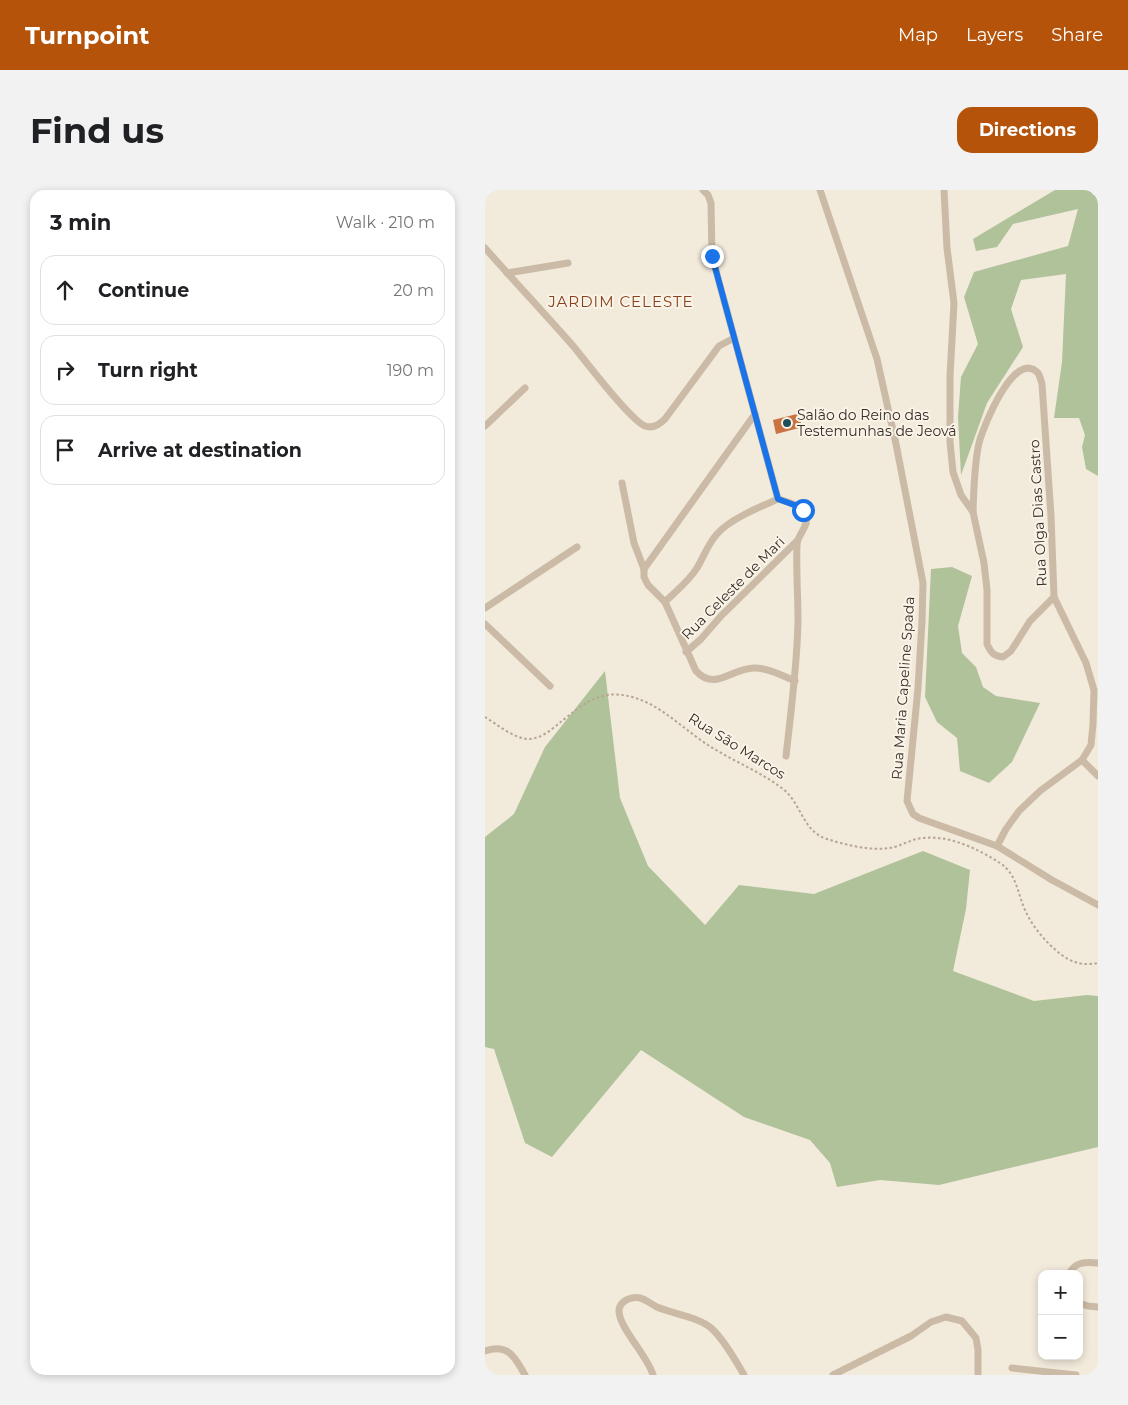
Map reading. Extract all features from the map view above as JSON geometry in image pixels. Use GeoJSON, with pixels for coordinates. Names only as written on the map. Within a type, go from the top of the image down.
{"type":"FeatureCollection","features":[{"type":"Feature","properties":{"kind":"street"},"geometry":{"type":"LineString","coordinates":[[703,190],[708,195],[711,203],[712,256],[778,499]]}},
{"type":"Feature","properties":{"kind":"street","name":"Rua Maria Capeline Spada"},"geometry":{"type":"LineString","coordinates":[[820,190],[877,359],[896,444],[923,583],[923,622],[907,801],[913,814],[928,823],[997,846],[1052,880],[1098,905]]}},
{"type":"Feature","properties":{"kind":"street"},"geometry":{"type":"LineString","coordinates":[[944,190],[947,248],[954,303],[950,376],[950,442],[953,472],[961,495],[973,512],[984,563],[987,590],[987,644],[990,652],[995,656],[1003,657],[1011,651],[1030,621],[1054,597]]}},
{"type":"Feature","properties":{"kind":"street"},"geometry":{"type":"LineString","coordinates":[[485,248],[629,411],[640,423],[647,427],[652,428],[665,419],[719,346],[734,338]]}},
{"type":"Feature","properties":{"kind":"street"},"geometry":{"type":"LineString","coordinates":[[507,274],[568,263]]}},
{"type":"Feature","properties":{"kind":"street","name":"Rua Olga Dias Castro"},"geometry":{"type":"LineString","coordinates":[[973,512],[974,480],[979,444],[984,428],[995,403],[1006,386],[1021,370],[1029,369],[1038,373],[1042,384],[1045,411],[1054,597],[1085,663],[1093,690],[1091,745],[1083,760]]}},
{"type":"Feature","properties":{"kind":"street"},"geometry":{"type":"LineString","coordinates":[[485,426],[525,388]]}},
{"type":"Feature","properties":{"kind":"street"},"geometry":{"type":"LineString","coordinates":[[643,569],[755,414]]}},
{"type":"Feature","properties":{"kind":"street"},"geometry":{"type":"LineString","coordinates":[[622,483],[634,543],[644,577],[648,585],[665,602],[696,671],[702,677],[712,680],[721,679],[750,668],[763,668],[795,681]]}},
{"type":"Feature","properties":{"kind":"street"},"geometry":{"type":"LineString","coordinates":[[665,602],[688,580],[697,568],[708,545],[718,532],[738,519],[778,499],[803,510],[807,517],[806,525],[797,541],[798,622],[795,681],[785,756]]}},
{"type":"Feature","properties":{"kind":"street","name":"Rua Celeste de Mari"},"geometry":{"type":"LineString","coordinates":[[686,652],[797,541]]}},
{"type":"Feature","properties":{"kind":"street"},"geometry":{"type":"LineString","coordinates":[[485,608],[577,547]]}},
{"type":"Feature","properties":{"kind":"street"},"geometry":{"type":"LineString","coordinates":[[485,624],[550,686]]}},
{"type":"Feature","properties":{"kind":"street"},"geometry":{"type":"LineString","coordinates":[[997,846],[1019,811],[1040,791],[1083,760],[1098,776]]}},
{"type":"Feature","properties":{"kind":"street"},"geometry":{"type":"LineString","coordinates":[[1071,1270],[1075,1264],[1083,1262],[1098,1263]]}},
{"type":"Feature","properties":{"kind":"street"},"geometry":{"type":"LineString","coordinates":[[653,1375],[648,1363],[621,1320],[619,1310],[622,1303],[629,1298],[640,1298],[677,1315],[697,1320],[711,1328],[744,1375]]}},
{"type":"Feature","properties":{"kind":"street"},"geometry":{"type":"LineString","coordinates":[[1083,1304],[1098,1307]]}},
{"type":"Feature","properties":{"kind":"street"},"geometry":{"type":"LineString","coordinates":[[833,1375],[911,1336],[931,1322],[946,1317],[962,1321],[976,1338],[978,1375]]}},
{"type":"Feature","properties":{"kind":"street"},"geometry":{"type":"LineString","coordinates":[[485,1351],[493,1348],[513,1355],[523,1372],[516,1375]]}},
{"type":"Feature","properties":{"kind":"street"},"geometry":{"type":"LineString","coordinates":[[1012,1368],[1076,1375]]}},
{"type":"Feature","properties":{"kind":"path","name":"Rua São Marcos"},"geometry":{"type":"LineString","coordinates":[[485,717],[519,737],[530,739],[544,735],[577,707],[599,696],[625,695],[647,703],[709,746],[785,790],[795,802],[807,826],[815,834],[854,846],[877,848],[889,848],[921,838],[936,838],[962,843],[1001,864],[1016,880],[1026,913],[1052,946],[1075,962],[1098,963]]}},
{"type":"Feature","properties":{"kind":"green space"},"geometry":{"type":"Polygon","coordinates":[[[1055,190],[1091,190],[1093,195],[1098,194],[1098,476],[1086,469],[1082,447],[1085,435],[1079,418],[1054,418],[1062,362],[1066,274],[1021,280],[1011,309],[1023,347],[987,403],[961,475],[958,417],[961,377],[978,344],[964,297],[974,272],[1068,246],[1078,209],[1013,224],[997,247],[976,251],[973,239],[1055,190]]]}},
{"type":"Feature","properties":{"kind":"green space"},"geometry":{"type":"Polygon","coordinates":[[[952,567],[972,576],[958,626],[962,653],[976,667],[983,687],[996,696],[1040,703],[1012,762],[989,783],[960,771],[957,738],[937,722],[925,697],[931,569],[952,567]]]}},
{"type":"Feature","properties":{"kind":"green space"},"geometry":{"type":"Polygon","coordinates":[[[605,671],[620,798],[648,866],[705,925],[739,885],[814,894],[923,851],[970,870],[966,909],[953,971],[1034,1001],[1087,995],[1098,996],[1098,1147],[939,1185],[880,1180],[837,1187],[830,1163],[810,1140],[744,1117],[641,1050],[552,1157],[525,1143],[494,1049],[485,1047],[485,837],[514,814],[545,747],[605,671]]]}},
{"type":"Feature","properties":{"kind":"building","name":"Salão do Reino das Testemunhas de Jeová"},"geometry":{"type":"Polygon","coordinates":[[[797,414],[803,427],[776,434],[773,420],[797,414]]]}},
{"type":"Feature","properties":{"kind":"place","name":"Salão do Reino das Testemunhas de Jeová"},"geometry":{"type":"Point","coordinates":[787,423]}},
{"type":"Feature","properties":{"kind":"district","name":"JARDIM CELESTE"},"geometry":{"type":"Point","coordinates":[621,302]}},
{"type":"Feature","properties":{"kind":"route"},"geometry":{"type":"LineString","coordinates":[[712,256],[778,499],[803,510]]}}]}
